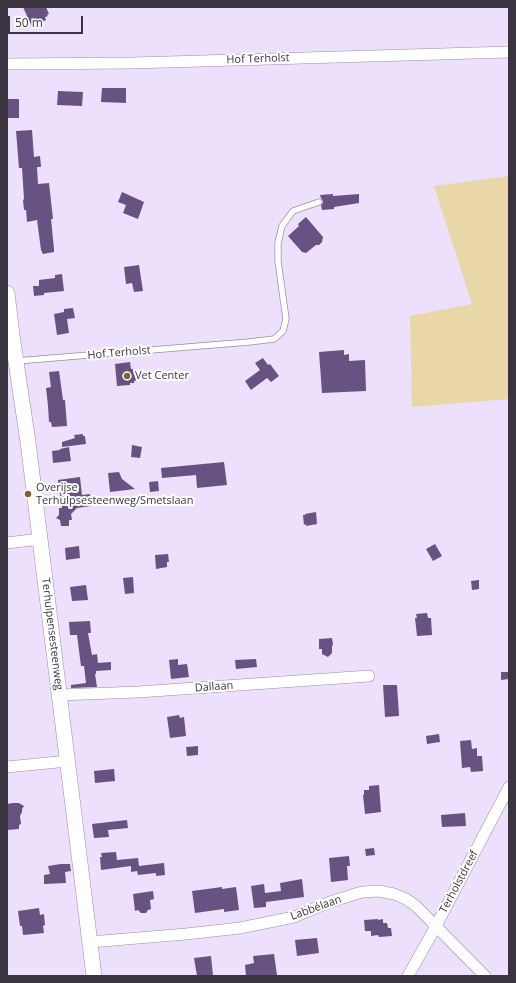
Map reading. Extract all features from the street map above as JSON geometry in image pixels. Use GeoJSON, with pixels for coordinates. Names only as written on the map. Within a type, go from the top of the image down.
{"type":"FeatureCollection","features":[{"type":"Feature","properties":{"kind":"main road","name":"Terhulpensesteenweg"},"geometry":{"type":"LineString","coordinates":[[7,293],[9,335],[16,361],[28,442],[94,976]]}},
{"type":"Feature","properties":{"kind":"street","name":"Hof Terholst"},"geometry":{"type":"LineString","coordinates":[[7,64],[140,63],[509,52]]}},
{"type":"Feature","properties":{"kind":"street"},"geometry":{"type":"LineString","coordinates":[[7,543],[40,540]]}},
{"type":"Feature","properties":{"kind":"street","name":"Dallaan"},"geometry":{"type":"LineString","coordinates":[[59,695],[138,692],[369,676]]}},
{"type":"Feature","properties":{"kind":"street"},"geometry":{"type":"LineString","coordinates":[[7,767],[68,761]]}},
{"type":"Feature","properties":{"kind":"street","name":"Terholstdreef"},"geometry":{"type":"LineString","coordinates":[[408,976],[509,787]]}},
{"type":"Feature","properties":{"kind":"street","name":"Labbélaan"},"geometry":{"type":"LineString","coordinates":[[90,942],[240,928],[294,917],[330,902],[362,892],[379,891],[394,894],[406,899],[416,906],[485,976]]}},
{"type":"Feature","properties":{"kind":"lane","name":"Hof Terholst"},"geometry":{"type":"LineString","coordinates":[[16,361],[274,339],[284,331],[286,319],[278,261],[278,243],[282,226],[293,211],[318,202]]}},
{"type":"Feature","properties":{"kind":"shaded area"},"geometry":{"type":"Polygon","coordinates":[[[509,176],[509,399],[412,407],[410,316],[472,304],[434,186],[509,176]]]}},
{"type":"Feature","properties":{"kind":"building"},"geometry":{"type":"Polygon","coordinates":[[[23,7],[46,7],[49,14],[45,17],[46,20],[32,27],[23,7]]]}},
{"type":"Feature","properties":{"kind":"building"},"geometry":{"type":"Polygon","coordinates":[[[102,88],[126,88],[126,103],[101,102],[102,88]]]}},
{"type":"Feature","properties":{"kind":"building"},"geometry":{"type":"Polygon","coordinates":[[[58,91],[83,92],[82,106],[57,105],[58,91]]]}},
{"type":"Feature","properties":{"kind":"building"},"geometry":{"type":"Polygon","coordinates":[[[7,99],[19,99],[19,118],[7,118],[7,99]]]}},
{"type":"Feature","properties":{"kind":"building"},"geometry":{"type":"Polygon","coordinates":[[[32,130],[34,157],[40,156],[41,167],[37,167],[38,184],[49,183],[53,219],[51,219],[54,252],[43,254],[41,250],[37,220],[27,222],[23,200],[22,168],[19,168],[16,131],[32,130]]]}},
{"type":"Feature","properties":{"kind":"building"},"geometry":{"type":"Polygon","coordinates":[[[122,192],[144,202],[138,219],[123,213],[126,205],[118,202],[122,192]]]}},
{"type":"Feature","properties":{"kind":"building"},"geometry":{"type":"Polygon","coordinates":[[[333,194],[333,196],[359,194],[359,203],[334,207],[334,209],[322,210],[321,205],[323,201],[320,195],[333,194]]]}},
{"type":"Feature","properties":{"kind":"building"},"geometry":{"type":"Polygon","coordinates":[[[306,217],[323,237],[322,242],[319,245],[316,245],[306,253],[302,252],[288,236],[306,217]]]}},
{"type":"Feature","properties":{"kind":"building"},"geometry":{"type":"Polygon","coordinates":[[[139,265],[143,291],[134,292],[132,283],[126,284],[124,267],[139,265]]]}},
{"type":"Feature","properties":{"kind":"building"},"geometry":{"type":"Polygon","coordinates":[[[62,274],[64,291],[44,293],[44,295],[34,296],[33,286],[39,286],[39,280],[55,278],[55,275],[62,274]]]}},
{"type":"Feature","properties":{"kind":"building"},"geometry":{"type":"Polygon","coordinates":[[[73,308],[75,318],[67,319],[69,333],[57,335],[54,314],[64,312],[64,309],[73,308]]]}},
{"type":"Feature","properties":{"kind":"building"},"geometry":{"type":"Polygon","coordinates":[[[344,350],[344,355],[349,354],[349,361],[365,360],[366,391],[322,393],[319,352],[344,350]]]}},
{"type":"Feature","properties":{"kind":"building"},"geometry":{"type":"Polygon","coordinates":[[[263,358],[268,365],[270,364],[279,376],[271,382],[267,378],[251,390],[245,381],[260,370],[255,363],[263,358]]]}},
{"type":"Feature","properties":{"kind":"building","name":"Vet Center"},"geometry":{"type":"Polygon","coordinates":[[[130,362],[131,369],[133,369],[133,371],[138,371],[139,380],[134,381],[134,383],[130,383],[130,385],[117,386],[115,364],[130,362]]]}},
{"type":"Feature","properties":{"kind":"building"},"geometry":{"type":"Polygon","coordinates":[[[59,371],[63,400],[65,400],[67,426],[52,427],[51,422],[49,422],[46,388],[51,387],[49,372],[59,371]]]}},
{"type":"Feature","properties":{"kind":"building"},"geometry":{"type":"Polygon","coordinates":[[[83,434],[83,436],[85,436],[86,444],[62,447],[62,442],[75,438],[74,435],[83,434]]]}},
{"type":"Feature","properties":{"kind":"building"},"geometry":{"type":"Polygon","coordinates":[[[132,445],[142,447],[140,458],[131,457],[132,445]]]}},
{"type":"Feature","properties":{"kind":"building"},"geometry":{"type":"Polygon","coordinates":[[[69,447],[71,461],[53,463],[52,451],[69,447]]]}},
{"type":"Feature","properties":{"kind":"building"},"geometry":{"type":"Polygon","coordinates":[[[224,462],[227,485],[197,488],[196,475],[162,478],[161,468],[224,462]]]}},
{"type":"Feature","properties":{"kind":"building"},"geometry":{"type":"Polygon","coordinates":[[[119,472],[122,479],[135,489],[110,492],[108,473],[119,472]]]}},
{"type":"Feature","properties":{"kind":"building"},"geometry":{"type":"Polygon","coordinates":[[[80,477],[82,495],[90,494],[91,506],[77,508],[71,514],[72,520],[69,520],[69,526],[61,526],[60,520],[56,518],[59,515],[59,508],[62,508],[58,480],[80,477]]]}},
{"type":"Feature","properties":{"kind":"building"},"geometry":{"type":"Polygon","coordinates":[[[158,481],[159,491],[150,492],[149,482],[158,481]]]}},
{"type":"Feature","properties":{"kind":"building"},"geometry":{"type":"Polygon","coordinates":[[[316,512],[317,524],[304,525],[303,515],[316,512]]]}},
{"type":"Feature","properties":{"kind":"building"},"geometry":{"type":"Polygon","coordinates":[[[435,544],[442,556],[433,561],[426,549],[435,544]]]}},
{"type":"Feature","properties":{"kind":"building"},"geometry":{"type":"Polygon","coordinates":[[[79,546],[80,558],[66,560],[65,548],[79,546]]]}},
{"type":"Feature","properties":{"kind":"building"},"geometry":{"type":"Polygon","coordinates":[[[168,554],[169,562],[167,562],[167,567],[156,569],[155,555],[168,554]]]}},
{"type":"Feature","properties":{"kind":"building"},"geometry":{"type":"Polygon","coordinates":[[[133,577],[134,593],[125,594],[123,578],[133,577]]]}},
{"type":"Feature","properties":{"kind":"building"},"geometry":{"type":"Polygon","coordinates":[[[479,580],[479,589],[472,590],[471,581],[479,580]]]}},
{"type":"Feature","properties":{"kind":"building"},"geometry":{"type":"Polygon","coordinates":[[[86,585],[88,600],[72,601],[70,587],[86,585]]]}},
{"type":"Feature","properties":{"kind":"building"},"geometry":{"type":"Polygon","coordinates":[[[427,613],[428,618],[431,618],[432,635],[417,636],[416,614],[427,613]]]}},
{"type":"Feature","properties":{"kind":"building"},"geometry":{"type":"Polygon","coordinates":[[[90,621],[91,633],[88,633],[92,655],[97,654],[98,663],[111,662],[111,670],[96,671],[97,687],[71,688],[71,685],[86,683],[84,666],[81,666],[77,635],[70,635],[69,622],[90,621]]]}},
{"type":"Feature","properties":{"kind":"building"},"geometry":{"type":"Polygon","coordinates":[[[332,638],[332,653],[328,657],[322,654],[322,649],[319,649],[319,639],[332,638]]]}},
{"type":"Feature","properties":{"kind":"building"},"geometry":{"type":"Polygon","coordinates":[[[178,659],[178,665],[187,664],[189,677],[171,679],[169,660],[178,659]]]}},
{"type":"Feature","properties":{"kind":"building"},"geometry":{"type":"Polygon","coordinates":[[[256,659],[257,667],[236,669],[235,660],[256,659]]]}},
{"type":"Feature","properties":{"kind":"building"},"geometry":{"type":"Polygon","coordinates":[[[501,672],[509,672],[509,679],[501,680],[501,672]]]}},
{"type":"Feature","properties":{"kind":"building"},"geometry":{"type":"Polygon","coordinates":[[[383,685],[397,685],[399,716],[385,717],[383,685]]]}},
{"type":"Feature","properties":{"kind":"building"},"geometry":{"type":"Polygon","coordinates":[[[179,715],[180,718],[184,717],[186,736],[170,738],[167,717],[179,715]]]}},
{"type":"Feature","properties":{"kind":"building"},"geometry":{"type":"Polygon","coordinates":[[[439,734],[440,742],[427,744],[426,736],[439,734]]]}},
{"type":"Feature","properties":{"kind":"building"},"geometry":{"type":"Polygon","coordinates":[[[471,740],[472,749],[477,748],[477,756],[482,756],[483,771],[471,772],[470,767],[462,768],[460,741],[471,740]]]}},
{"type":"Feature","properties":{"kind":"building"},"geometry":{"type":"Polygon","coordinates":[[[198,746],[198,755],[187,756],[186,747],[198,746]]]}},
{"type":"Feature","properties":{"kind":"building"},"geometry":{"type":"Polygon","coordinates":[[[114,769],[115,781],[95,783],[94,771],[114,769]]]}},
{"type":"Feature","properties":{"kind":"building"},"geometry":{"type":"Polygon","coordinates":[[[379,785],[381,812],[365,814],[363,795],[364,790],[369,790],[369,786],[379,785]]]}},
{"type":"Feature","properties":{"kind":"building"},"geometry":{"type":"Polygon","coordinates":[[[19,803],[24,806],[20,816],[21,824],[19,825],[19,829],[7,830],[7,804],[19,803]]]}},
{"type":"Feature","properties":{"kind":"building"},"geometry":{"type":"Polygon","coordinates":[[[465,813],[466,826],[442,827],[441,815],[465,813]]]}},
{"type":"Feature","properties":{"kind":"building"},"geometry":{"type":"Polygon","coordinates":[[[127,820],[128,828],[108,830],[109,837],[94,838],[92,824],[127,820]]]}},
{"type":"Feature","properties":{"kind":"building"},"geometry":{"type":"Polygon","coordinates":[[[374,848],[375,855],[366,856],[365,849],[374,848]]]}},
{"type":"Feature","properties":{"kind":"building"},"geometry":{"type":"Polygon","coordinates":[[[116,852],[117,860],[138,858],[139,866],[164,863],[165,875],[156,876],[156,873],[138,875],[137,871],[131,872],[131,866],[101,870],[101,853],[116,852]]]}},
{"type":"Feature","properties":{"kind":"building"},"geometry":{"type":"Polygon","coordinates":[[[349,856],[350,866],[347,866],[348,880],[331,882],[329,858],[349,856]]]}},
{"type":"Feature","properties":{"kind":"building"},"geometry":{"type":"Polygon","coordinates":[[[70,864],[71,871],[65,872],[66,883],[44,884],[44,875],[50,874],[48,866],[70,864]]]}},
{"type":"Feature","properties":{"kind":"building"},"geometry":{"type":"Polygon","coordinates":[[[302,879],[304,897],[266,902],[266,907],[254,908],[251,886],[264,884],[265,893],[281,891],[280,883],[302,879]]]}},
{"type":"Feature","properties":{"kind":"building"},"geometry":{"type":"Polygon","coordinates":[[[222,887],[222,889],[236,887],[239,910],[224,912],[224,909],[195,913],[192,891],[222,887]]]}},
{"type":"Feature","properties":{"kind":"building"},"geometry":{"type":"Polygon","coordinates":[[[153,891],[154,899],[150,900],[151,909],[146,913],[141,913],[138,910],[135,911],[133,894],[153,891]]]}},
{"type":"Feature","properties":{"kind":"building"},"geometry":{"type":"Polygon","coordinates":[[[39,908],[40,915],[44,914],[44,933],[23,935],[18,911],[39,908]]]}},
{"type":"Feature","properties":{"kind":"building"},"geometry":{"type":"Polygon","coordinates":[[[383,919],[383,923],[387,923],[388,928],[391,928],[392,936],[371,936],[371,931],[365,931],[364,920],[383,919]]]}},
{"type":"Feature","properties":{"kind":"building"},"geometry":{"type":"Polygon","coordinates":[[[317,938],[319,953],[297,956],[295,940],[317,938]]]}},
{"type":"Feature","properties":{"kind":"building"},"geometry":{"type":"Polygon","coordinates":[[[274,954],[277,975],[246,976],[245,965],[254,963],[253,956],[274,954]]]}},
{"type":"Feature","properties":{"kind":"building"},"geometry":{"type":"Polygon","coordinates":[[[211,956],[213,976],[197,976],[194,958],[211,956]]]}},
{"type":"Feature","properties":{"kind":"place","name":"Vet Center"},"geometry":{"type":"Point","coordinates":[127,376]}},
{"type":"Feature","properties":{"kind":"place","name":"Overijse Terhulpsesteenweg/Smetslaan"},"geometry":{"type":"Point","coordinates":[28,494]}}]}
